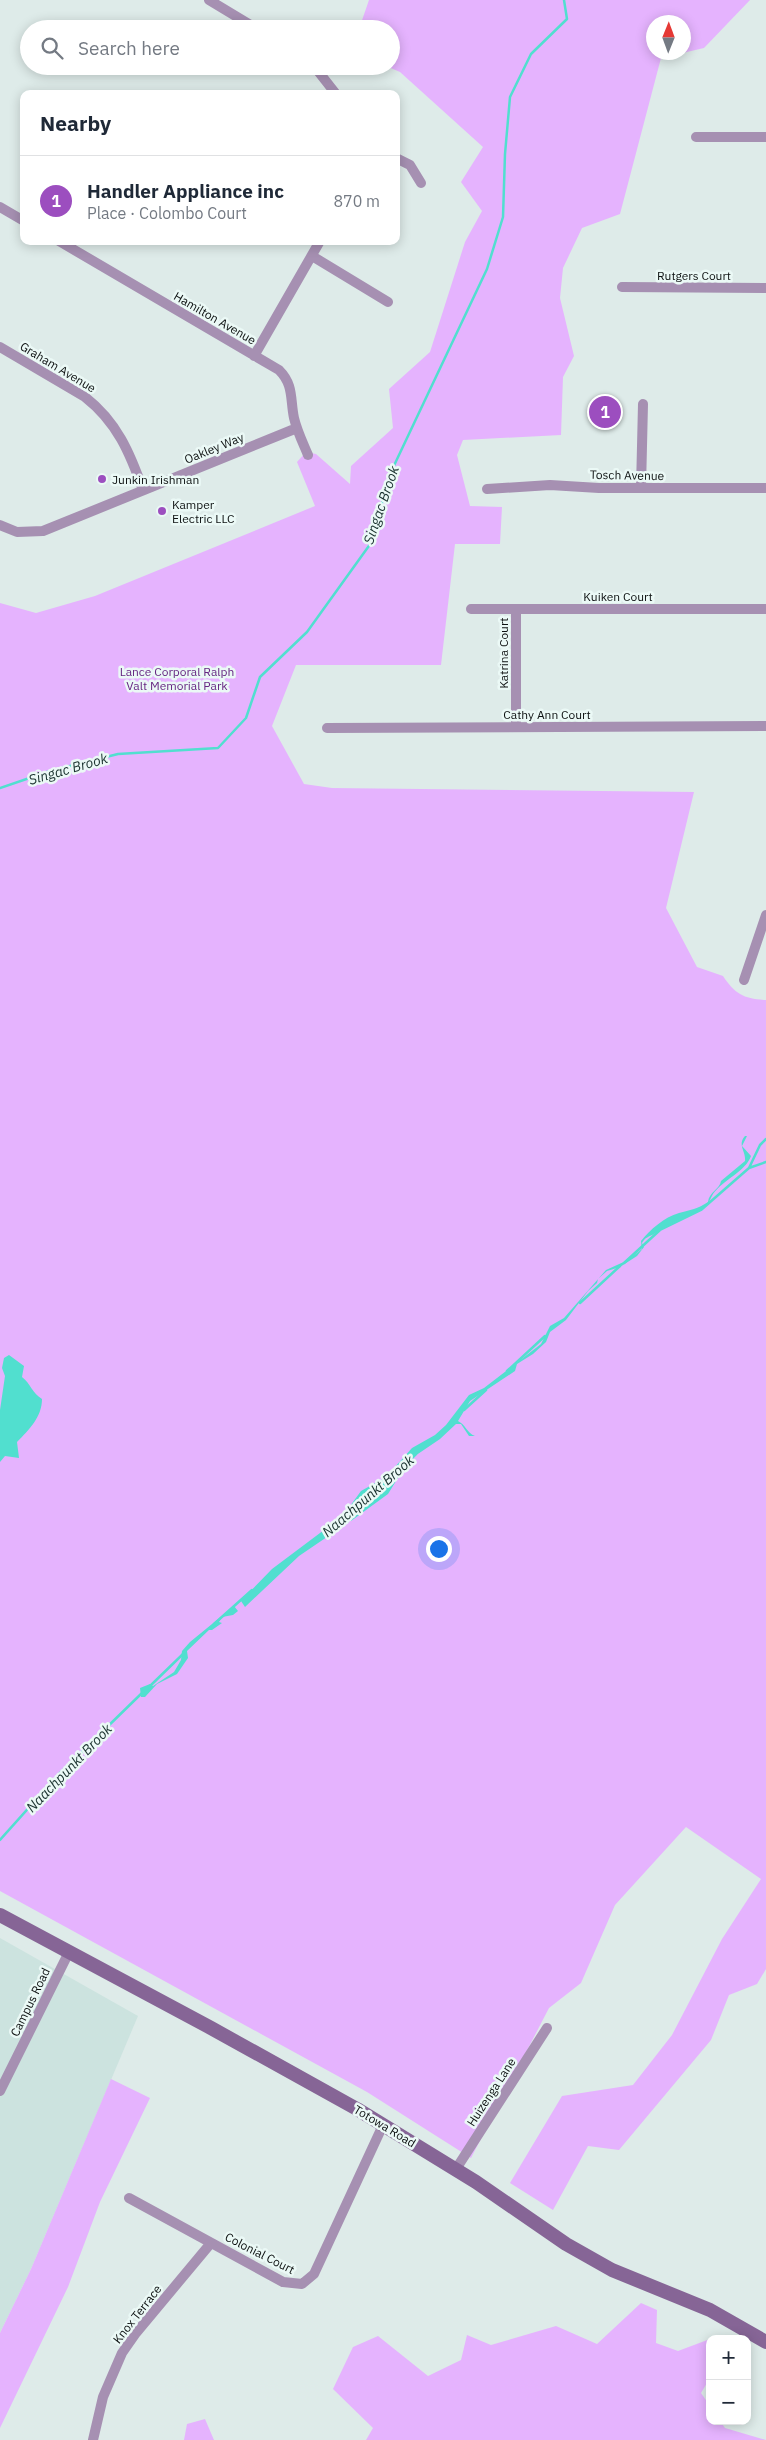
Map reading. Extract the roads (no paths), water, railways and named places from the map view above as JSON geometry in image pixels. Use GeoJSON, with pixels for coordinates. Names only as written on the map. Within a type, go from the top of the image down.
{"type":"FeatureCollection","features":[{"type":"Feature","properties":{"kind":"main road","name":"Totowa Road"},"geometry":{"type":"LineString","coordinates":[[0,1915],[301,2077],[384,2125],[456,2169],[612,2270],[710,2310],[766,2342]]}},
{"type":"Feature","properties":{"kind":"street"},"geometry":{"type":"LineString","coordinates":[[209,0],[242,20]]}},
{"type":"Feature","properties":{"kind":"street"},"geometry":{"type":"LineString","coordinates":[[321,75],[333,90]]}},
{"type":"Feature","properties":{"kind":"street"},"geometry":{"type":"LineString","coordinates":[[696,137],[766,137]]}},
{"type":"Feature","properties":{"kind":"street"},"geometry":{"type":"LineString","coordinates":[[400,160],[410,165],[421,183]]}},
{"type":"Feature","properties":{"kind":"street"},"geometry":{"type":"LineString","coordinates":[[0,206],[20,218]]}},
{"type":"Feature","properties":{"kind":"street","name":"Hamilton Avenue"},"geometry":{"type":"LineString","coordinates":[[66,245],[254,356],[284,376],[292,392],[297,428],[308,455]]}},
{"type":"Feature","properties":{"kind":"street"},"geometry":{"type":"LineString","coordinates":[[254,356],[318,245]]}},
{"type":"Feature","properties":{"kind":"street"},"geometry":{"type":"LineString","coordinates":[[312,256],[388,302]]}},
{"type":"Feature","properties":{"kind":"street","name":"Rutgers Court"},"geometry":{"type":"LineString","coordinates":[[622,287],[766,288]]}},
{"type":"Feature","properties":{"kind":"street","name":"Graham Avenue"},"geometry":{"type":"LineString","coordinates":[[0,347],[97,406],[108,418],[126,446],[143,490]]}},
{"type":"Feature","properties":{"kind":"street"},"geometry":{"type":"LineString","coordinates":[[642,488],[643,404]]}},
{"type":"Feature","properties":{"kind":"street","name":"Oakley Way"},"geometry":{"type":"LineString","coordinates":[[0,525],[17,532],[43,531],[297,428]]}},
{"type":"Feature","properties":{"kind":"street","name":"Tosch Avenue"},"geometry":{"type":"LineString","coordinates":[[487,489],[550,485],[642,488],[766,488]]}},
{"type":"Feature","properties":{"kind":"street","name":"Kuiken Court"},"geometry":{"type":"LineString","coordinates":[[471,608],[766,609]]}},
{"type":"Feature","properties":{"kind":"street","name":"Katrina Court"},"geometry":{"type":"LineString","coordinates":[[516,609],[516,727]]}},
{"type":"Feature","properties":{"kind":"street","name":"Cathy Ann Court"},"geometry":{"type":"LineString","coordinates":[[327,728],[766,726]]}},
{"type":"Feature","properties":{"kind":"street"},"geometry":{"type":"LineString","coordinates":[[744,980],[766,915]]}},
{"type":"Feature","properties":{"kind":"street","name":"Campus Road"},"geometry":{"type":"LineString","coordinates":[[0,2091],[69,1952]]}},
{"type":"Feature","properties":{"kind":"street","name":"Huizenga Lane"},"geometry":{"type":"LineString","coordinates":[[456,2169],[547,2028]]}},
{"type":"Feature","properties":{"kind":"street","name":"Colonial Court"},"geometry":{"type":"LineString","coordinates":[[129,2198],[283,2282],[296,2284],[309,2280],[314,2274],[384,2125]]}},
{"type":"Feature","properties":{"kind":"street","name":"Knox Terrace"},"geometry":{"type":"LineString","coordinates":[[93,2440],[103,2397],[122,2354],[136,2333],[211,2243]]}},
{"type":"Feature","properties":{"kind":"water"},"geometry":{"type":"Polygon","coordinates":[[[745,1136],[747,1136],[742,1146],[742,1142],[745,1136]]]}},
{"type":"Feature","properties":{"kind":"water"},"geometry":{"type":"Polygon","coordinates":[[[742,1146],[751,1156],[739,1171],[717,1189],[709,1203],[702,1209],[646,1238],[642,1243],[644,1247],[637,1256],[620,1267],[607,1271],[599,1278],[606,1270],[628,1260],[642,1249],[641,1241],[653,1228],[663,1221],[673,1215],[697,1208],[708,1202],[721,1181],[745,1161],[742,1146]]]}},
{"type":"Feature","properties":{"kind":"water"},"geometry":{"type":"Polygon","coordinates":[[[598,1279],[597,1283],[588,1291],[566,1320],[550,1332],[546,1342],[533,1354],[517,1364],[515,1371],[470,1401],[458,1421],[475,1436],[469,1436],[461,1424],[456,1424],[440,1439],[409,1460],[388,1494],[351,1521],[345,1513],[361,1491],[386,1477],[412,1448],[435,1435],[446,1425],[469,1395],[484,1388],[541,1344],[550,1326],[564,1318],[598,1279]]]}},
{"type":"Feature","properties":{"kind":"water"},"geometry":{"type":"Polygon","coordinates":[[[9,1355],[24,1366],[22,1377],[42,1399],[40,1412],[30,1428],[17,1442],[19,1458],[5,1456],[0,1462],[0,1410],[5,1376],[2,1368],[4,1358],[9,1355]]]}},
{"type":"Feature","properties":{"kind":"water"},"geometry":{"type":"Polygon","coordinates":[[[344,1515],[349,1522],[299,1556],[245,1607],[241,1601],[272,1569],[344,1515]]]}},
{"type":"Feature","properties":{"kind":"water"},"geometry":{"type":"Polygon","coordinates":[[[234,1606],[238,1611],[233,1615],[222,1617],[219,1622],[222,1623],[209,1630],[187,1651],[188,1658],[177,1674],[157,1684],[145,1697],[141,1697],[140,1688],[150,1684],[153,1686],[174,1672],[181,1660],[182,1651],[190,1642],[234,1606]]]}},
{"type":"Feature","properties":{"kind":"waterway","name":"Singac Brook"},"geometry":{"type":"LineString","coordinates":[[0,788],[50,771],[118,754],[218,748],[246,718],[260,677],[307,632],[371,543],[390,474],[487,269],[503,217],[505,154],[510,97],[531,54],[567,19],[564,0]]}},
{"type":"Feature","properties":{"kind":"waterway","name":"Naachpunkt Brook"},"geometry":{"type":"LineString","coordinates":[[749,1168],[760,1145],[766,1139]]}},
{"type":"Feature","properties":{"kind":"waterway","name":"Naachpunkt Brook"},"geometry":{"type":"LineString","coordinates":[[624,1263],[660,1230],[701,1210],[749,1168],[766,1162]]}},
{"type":"Feature","properties":{"kind":"waterway","name":"Naachpunkt Brook"},"geometry":{"type":"LineString","coordinates":[[580,1303],[620,1266]]}},
{"type":"Feature","properties":{"kind":"waterway","name":"Naachpunkt Brook"},"geometry":{"type":"LineString","coordinates":[[507,1371],[545,1336]]}},
{"type":"Feature","properties":{"kind":"waterway","name":"Naachpunkt Brook"},"geometry":{"type":"LineString","coordinates":[[464,1410],[486,1390]]}},
{"type":"Feature","properties":{"kind":"waterway","name":"Naachpunkt Brook"},"geometry":{"type":"LineString","coordinates":[[406,1464],[416,1454]]}},
{"type":"Feature","properties":{"kind":"waterway","name":"Naachpunkt Brook"},"geometry":{"type":"LineString","coordinates":[[214,1624],[252,1590]]}},
{"type":"Feature","properties":{"kind":"waterway","name":"Naachpunkt Brook"},"geometry":{"type":"LineString","coordinates":[[149,1687],[183,1654]]}},
{"type":"Feature","properties":{"kind":"waterway","name":"Naachpunkt Brook"},"geometry":{"type":"LineString","coordinates":[[0,1840],[59,1774],[143,1692]]}},
{"type":"Feature","properties":{"kind":"place","name":"Handler Appliance inc"},"geometry":{"type":"Point","coordinates":[605,412]}},
{"type":"Feature","properties":{"kind":"place","name":"Junkin Irishman"},"geometry":{"type":"Point","coordinates":[102,479]}},
{"type":"Feature","properties":{"kind":"place","name":"Kamper Electric LLC"},"geometry":{"type":"Point","coordinates":[162,511]}},
{"type":"Feature","properties":{"kind":"park label","name":"Lance Corporal Ralph Valt Memorial Park"},"geometry":{"type":"Point","coordinates":[177,678]}}]}
